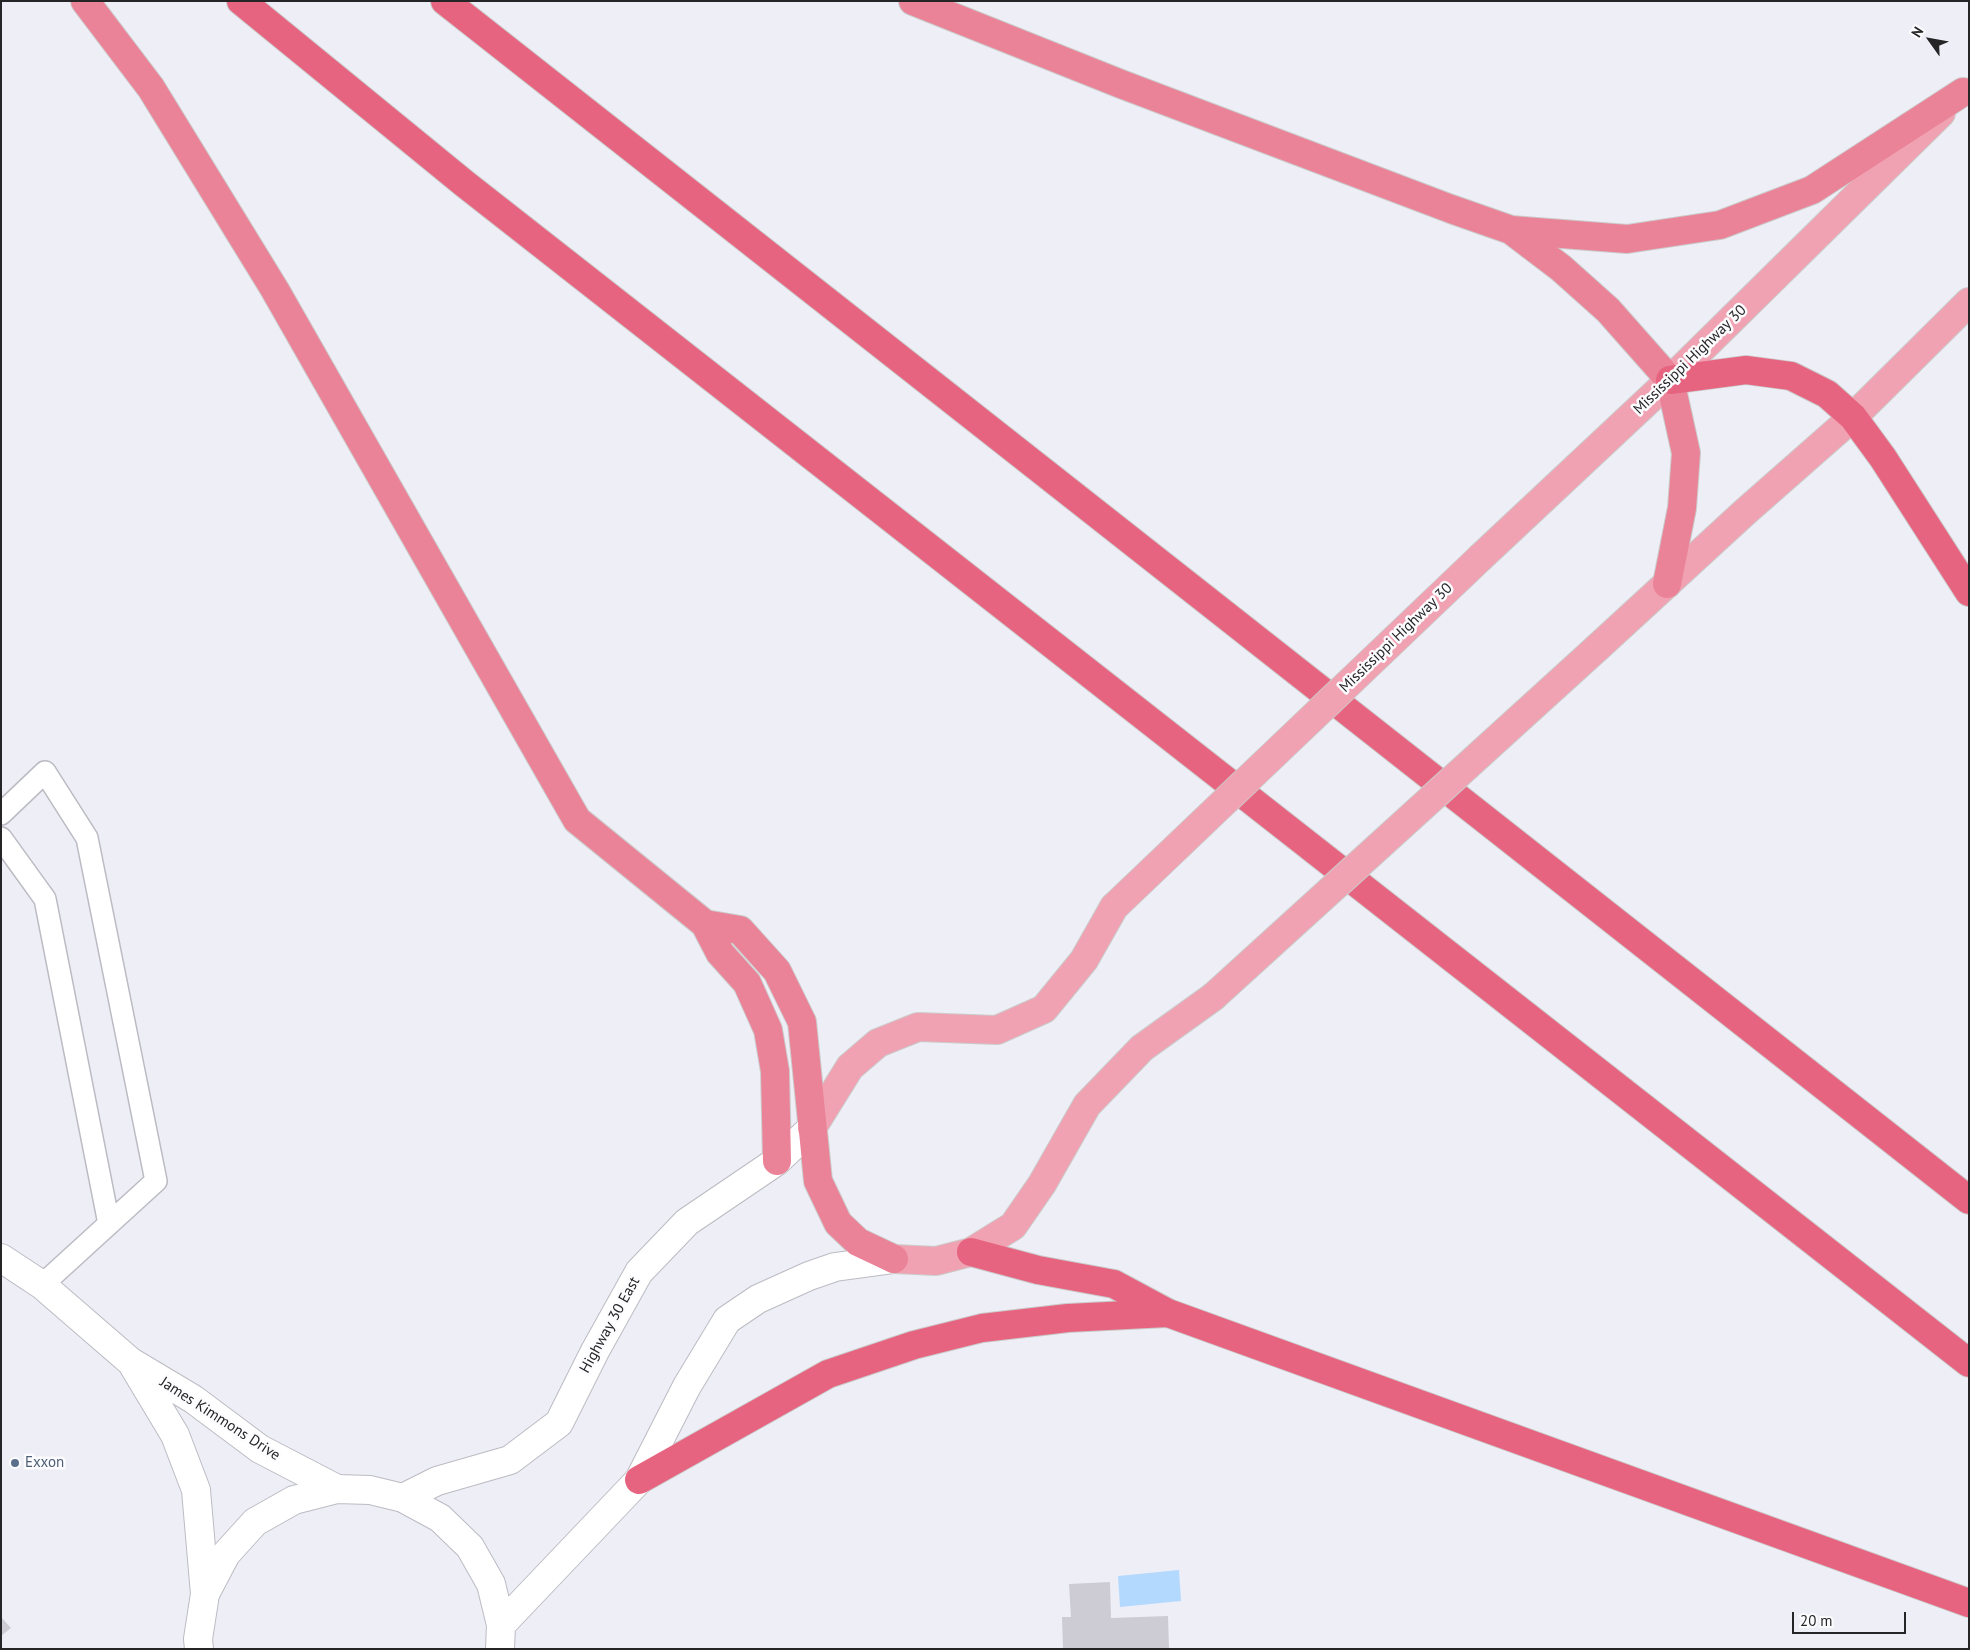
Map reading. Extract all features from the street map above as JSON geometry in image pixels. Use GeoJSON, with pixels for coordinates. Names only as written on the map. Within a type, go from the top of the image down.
{"type":"FeatureCollection","features":[{"type":"Feature","properties":{"kind":"highway"},"geometry":{"type":"LineString","coordinates":[[85,1],[151,88],[275,290],[577,820],[704,924],[720,953],[747,983],[768,1030],[774,1072],[777,1161]]}},
{"type":"Feature","properties":{"kind":"highway"},"geometry":{"type":"LineString","coordinates":[[241,1],[465,184],[1969,1362]]}},
{"type":"Feature","properties":{"kind":"highway"},"geometry":{"type":"LineString","coordinates":[[445,1],[1969,1200]]}},
{"type":"Feature","properties":{"kind":"highway"},"geometry":{"type":"LineString","coordinates":[[913,1],[1121,84],[1511,230],[1628,239],[1720,225],[1812,190],[1966,89]]}},
{"type":"Feature","properties":{"kind":"highway"},"geometry":{"type":"LineString","coordinates":[[1511,230],[1561,268],[1608,310],[1670,380],[1686,453],[1682,508],[1667,584]]}},
{"type":"Feature","properties":{"kind":"highway"},"geometry":{"type":"LineString","coordinates":[[1670,380],[1746,370],[1791,376],[1827,394],[1852,417],[1883,458],[1969,592]]}},
{"type":"Feature","properties":{"kind":"highway"},"geometry":{"type":"LineString","coordinates":[[704,924],[740,930],[778,971],[802,1022],[818,1181],[838,1223],[858,1242],[894,1259]]}},
{"type":"Feature","properties":{"kind":"highway"},"geometry":{"type":"LineString","coordinates":[[971,1252],[1038,1270],[1114,1284],[1168,1313],[1969,1603]]}},
{"type":"Feature","properties":{"kind":"highway"},"geometry":{"type":"LineString","coordinates":[[638,1480],[828,1374],[914,1345],[982,1328],[1068,1318],[1168,1313]]}},
{"type":"Feature","properties":{"kind":"main road","name":"Mississippi Highway 30"},"geometry":{"type":"LineString","coordinates":[[812,1128],[850,1067],[878,1043],[918,1027],[997,1030],[1044,1008],[1084,960],[1114,907],[1481,557],[1670,380],[1966,89]]}},
{"type":"Feature","properties":{"kind":"main road"},"geometry":{"type":"LineString","coordinates":[[501,1637],[638,1480],[687,1386],[727,1320],[758,1299],[810,1276],[835,1268],[894,1259],[936,1261],[971,1252],[1013,1226],[1042,1184],[1087,1105],[1142,1048],[1213,997],[1745,512],[1852,417],[1969,302]]}},
{"type":"Feature","properties":{"kind":"main road","name":"Highway 30 East"},"geometry":{"type":"LineString","coordinates":[[403,1498],[437,1481],[510,1460],[559,1423],[595,1351],[639,1272],[687,1222],[777,1161],[812,1128]]}},
{"type":"Feature","properties":{"kind":"main road","name":"James Kimmons Drive"},"geometry":{"type":"LineString","coordinates":[[1,1258],[42,1285],[131,1362],[193,1399],[260,1449],[337,1489]]}},
{"type":"Feature","properties":{"kind":"main road","name":"James Kimmons Drive"},"geometry":{"type":"LineString","coordinates":[[131,1362],[175,1434],[196,1490],[205,1594]]}},
{"type":"Feature","properties":{"kind":"main road"},"geometry":{"type":"LineString","coordinates":[[196,1646],[205,1594],[226,1554],[256,1522],[294,1500],[337,1489],[370,1490],[403,1498],[440,1518],[470,1547],[491,1584],[501,1637]]}},
{"type":"Feature","properties":{"kind":"lane"},"geometry":{"type":"LineString","coordinates":[[1,814],[45,772],[87,838],[156,1181],[42,1285]]}},
{"type":"Feature","properties":{"kind":"lane"},"geometry":{"type":"LineString","coordinates":[[1,838],[45,899],[109,1224]]}},
{"type":"Feature","properties":{"kind":"water"},"geometry":{"type":"Polygon","coordinates":[[[1179,1570],[1181,1601],[1120,1607],[1118,1576],[1179,1570]]]}},
{"type":"Feature","properties":{"kind":"building"},"geometry":{"type":"Polygon","coordinates":[[[1110,1582],[1111,1618],[1168,1616],[1169,1649],[1063,1649],[1062,1617],[1071,1617],[1069,1584],[1110,1582]]]}},
{"type":"Feature","properties":{"kind":"building"},"geometry":{"type":"Polygon","coordinates":[[[1,1617],[11,1628],[1,1636],[1,1617]]]}},
{"type":"Feature","properties":{"kind":"place","name":"Exxon"},"geometry":{"type":"Point","coordinates":[15,1463]}}]}
